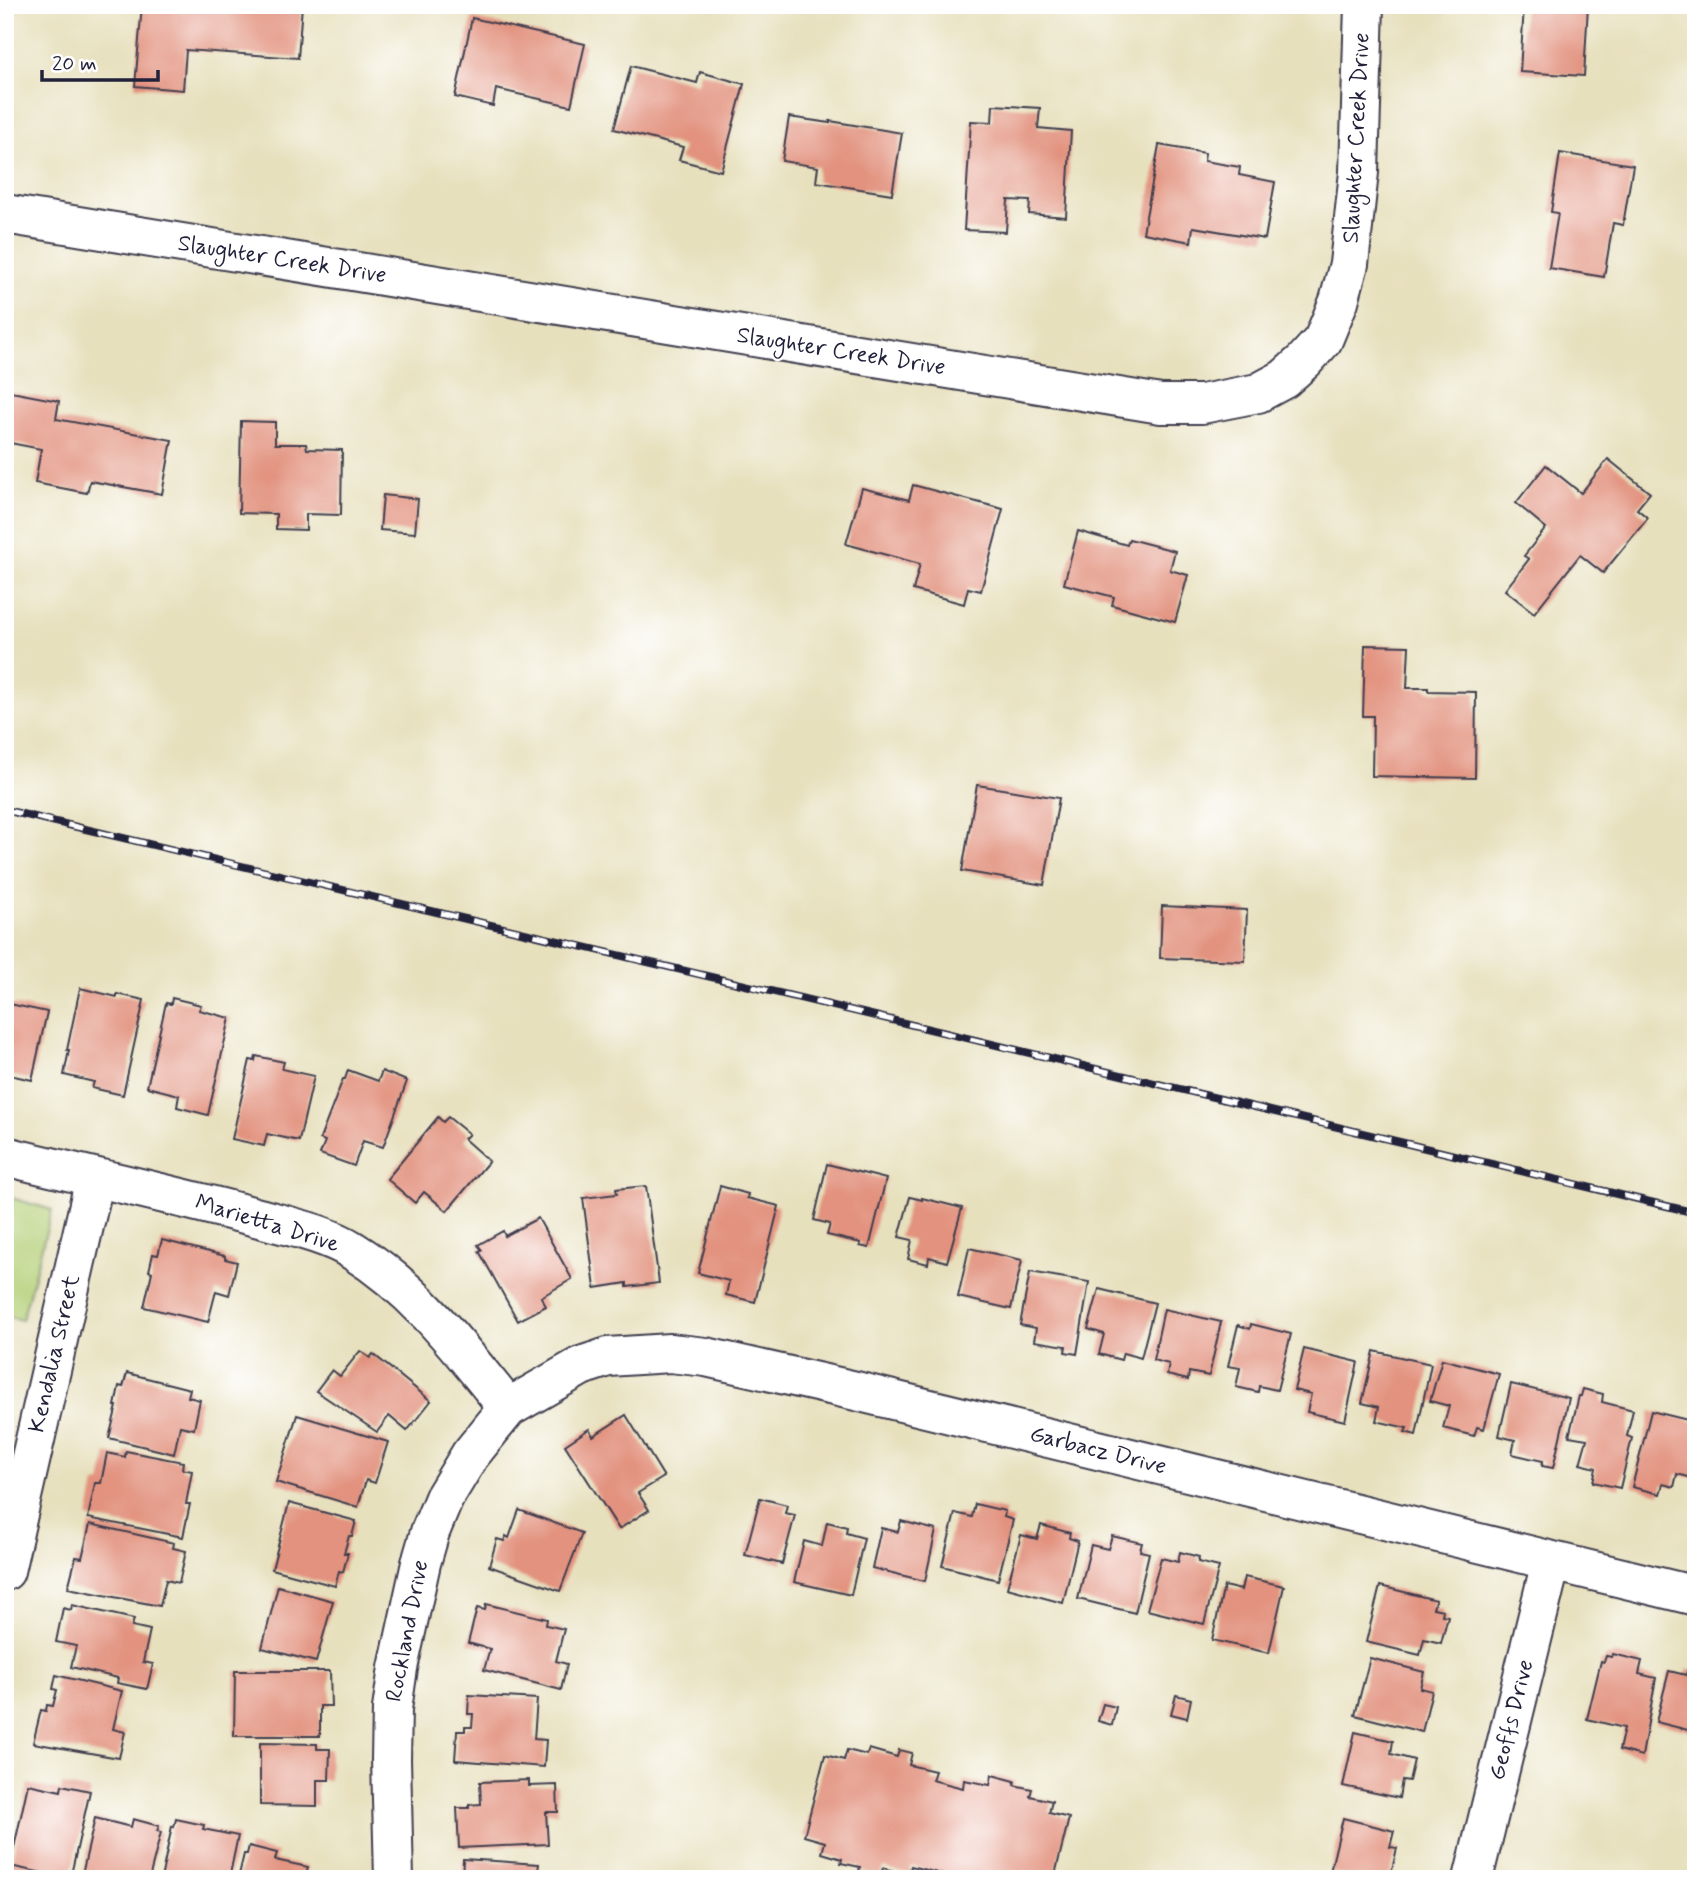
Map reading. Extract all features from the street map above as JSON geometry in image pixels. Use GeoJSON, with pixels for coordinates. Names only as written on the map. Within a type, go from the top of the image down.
{"type":"FeatureCollection","features":[{"type":"Feature","properties":{"kind":"street","name":"Slaughter Creek Drive"},"geometry":{"type":"LineString","coordinates":[[5,214],[1161,404],[1202,404],[1258,393],[1284,379],[1304,362],[1323,340],[1339,301],[1349,264],[1359,172],[1364,5]]}},
{"type":"Feature","properties":{"kind":"street","name":"Marietta Drive"},"geometry":{"type":"LineString","coordinates":[[5,1156],[213,1206],[306,1231],[350,1248],[378,1267],[415,1299],[442,1327],[508,1408]]}},
{"type":"Feature","properties":{"kind":"street","name":"Kendalia Street"},"geometry":{"type":"LineString","coordinates":[[8,1550],[94,1178]]}},
{"type":"Feature","properties":{"kind":"street","name":"Garbacz Drive"},"geometry":{"type":"LineString","coordinates":[[508,1408],[580,1366],[608,1357],[670,1353],[706,1357],[856,1391],[1696,1596]]}},
{"type":"Feature","properties":{"kind":"street","name":"Rockland Drive"},"geometry":{"type":"LineString","coordinates":[[394,1879],[392,1709],[398,1668],[421,1563],[444,1497],[476,1447],[508,1408]]}},
{"type":"Feature","properties":{"kind":"street","name":"Geoffs Drive"},"geometry":{"type":"LineString","coordinates":[[1473,1879],[1551,1562]]}},
{"type":"Feature","properties":{"kind":"green space"},"geometry":{"type":"Polygon","coordinates":[[[5,1196],[52,1210],[22,1320],[5,1316],[5,1196]]]}},
{"type":"Feature","properties":{"kind":"building"},"geometry":{"type":"Polygon","coordinates":[[[142,5],[302,5],[298,58],[186,50],[183,90],[135,86],[142,5]]]}},
{"type":"Feature","properties":{"kind":"building"},"geometry":{"type":"Polygon","coordinates":[[[1524,5],[1588,5],[1584,76],[1520,72],[1524,5]]]}},
{"type":"Feature","properties":{"kind":"building"},"geometry":{"type":"Polygon","coordinates":[[[472,18],[585,44],[571,106],[496,89],[493,106],[455,97],[472,18]]]}},
{"type":"Feature","properties":{"kind":"building"},"geometry":{"type":"Polygon","coordinates":[[[631,66],[697,83],[700,72],[744,84],[721,171],[679,160],[683,147],[614,129],[631,66]]]}},
{"type":"Feature","properties":{"kind":"building"},"geometry":{"type":"Polygon","coordinates":[[[993,105],[1040,108],[1038,128],[1071,131],[1066,217],[1029,214],[1030,201],[1008,200],[1006,232],[964,230],[971,121],[992,122],[993,105]]]}},
{"type":"Feature","properties":{"kind":"building"},"geometry":{"type":"Polygon","coordinates":[[[789,117],[902,133],[892,194],[816,182],[818,167],[782,161],[789,117]]]}},
{"type":"Feature","properties":{"kind":"building"},"geometry":{"type":"Polygon","coordinates":[[[1159,145],[1205,153],[1204,161],[1240,167],[1239,175],[1275,182],[1265,239],[1193,227],[1191,242],[1143,233],[1159,145]]]}},
{"type":"Feature","properties":{"kind":"building"},"geometry":{"type":"Polygon","coordinates":[[[1560,153],[1633,165],[1623,225],[1613,223],[1604,277],[1549,268],[1558,213],[1551,212],[1560,153]]]}},
{"type":"Feature","properties":{"kind":"building"},"geometry":{"type":"Polygon","coordinates":[[[6,391],[59,401],[56,419],[172,440],[162,494],[90,481],[87,493],[35,483],[41,449],[5,442],[6,391]]]}},
{"type":"Feature","properties":{"kind":"building"},"geometry":{"type":"Polygon","coordinates":[[[241,421],[275,422],[275,444],[306,444],[307,449],[342,450],[341,515],[306,514],[306,530],[276,529],[276,514],[239,513],[241,421]]]}},
{"type":"Feature","properties":{"kind":"building"},"geometry":{"type":"Polygon","coordinates":[[[1608,459],[1650,493],[1637,509],[1648,518],[1603,573],[1580,555],[1534,613],[1505,590],[1529,559],[1524,556],[1546,528],[1516,503],[1546,465],[1581,493],[1608,459]]]}},
{"type":"Feature","properties":{"kind":"building"},"geometry":{"type":"Polygon","coordinates":[[[913,485],[1003,509],[981,591],[968,588],[964,604],[913,590],[920,564],[846,544],[862,488],[909,500],[913,485]]]}},
{"type":"Feature","properties":{"kind":"building"},"geometry":{"type":"Polygon","coordinates":[[[383,495],[418,499],[415,533],[380,530],[383,495]]]}},
{"type":"Feature","properties":{"kind":"building"},"geometry":{"type":"Polygon","coordinates":[[[1078,531],[1127,545],[1129,539],[1175,551],[1170,570],[1188,575],[1175,622],[1112,605],[1114,597],[1064,584],[1078,531]]]}},
{"type":"Feature","properties":{"kind":"building"},"geometry":{"type":"Polygon","coordinates":[[[1365,645],[1409,646],[1407,688],[1476,692],[1475,778],[1372,776],[1373,716],[1363,716],[1365,645]]]}},
{"type":"Feature","properties":{"kind":"building"},"geometry":{"type":"Polygon","coordinates":[[[977,785],[1059,798],[1044,885],[962,871],[977,785]]]}},
{"type":"Feature","properties":{"kind":"building"},"geometry":{"type":"Polygon","coordinates":[[[1162,906],[1247,910],[1245,961],[1160,958],[1162,906]]]}},
{"type":"Feature","properties":{"kind":"building"},"geometry":{"type":"Polygon","coordinates":[[[80,988],[144,1000],[123,1095],[92,1088],[94,1082],[64,1075],[80,988]]]}},
{"type":"Feature","properties":{"kind":"building"},"geometry":{"type":"Polygon","coordinates":[[[172,998],[201,1005],[199,1010],[230,1018],[208,1115],[177,1107],[179,1095],[147,1087],[166,1003],[171,1004],[172,998]]]}},
{"type":"Feature","properties":{"kind":"building"},"geometry":{"type":"Polygon","coordinates":[[[5,1003],[47,1012],[32,1080],[5,1074],[5,1003]]]}},
{"type":"Feature","properties":{"kind":"building"},"geometry":{"type":"Polygon","coordinates":[[[256,1056],[284,1062],[282,1069],[314,1076],[299,1141],[267,1134],[264,1146],[232,1139],[250,1060],[255,1061],[256,1056]]]}},
{"type":"Feature","properties":{"kind":"building"},"geometry":{"type":"Polygon","coordinates":[[[348,1070],[378,1081],[382,1071],[407,1081],[383,1147],[363,1141],[354,1166],[320,1154],[325,1141],[320,1139],[348,1070]]]}},
{"type":"Feature","properties":{"kind":"building"},"geometry":{"type":"Polygon","coordinates":[[[438,1117],[443,1122],[448,1117],[469,1134],[464,1139],[489,1161],[447,1211],[424,1192],[415,1203],[387,1179],[438,1117]]]}},
{"type":"Feature","properties":{"kind":"building"},"geometry":{"type":"Polygon","coordinates":[[[827,1164],[886,1179],[869,1248],[860,1246],[861,1243],[827,1235],[830,1224],[814,1220],[827,1164]]]}},
{"type":"Feature","properties":{"kind":"building"},"geometry":{"type":"Polygon","coordinates":[[[646,1186],[659,1283],[627,1287],[627,1283],[595,1288],[583,1198],[617,1194],[616,1189],[646,1186]]]}},
{"type":"Feature","properties":{"kind":"building"},"geometry":{"type":"Polygon","coordinates":[[[720,1186],[748,1194],[747,1198],[779,1206],[755,1302],[726,1295],[729,1281],[698,1273],[720,1186]]]}},
{"type":"Feature","properties":{"kind":"building"},"geometry":{"type":"Polygon","coordinates":[[[910,1197],[962,1208],[947,1262],[929,1257],[928,1264],[908,1259],[912,1240],[899,1237],[910,1197]]]}},
{"type":"Feature","properties":{"kind":"building"},"geometry":{"type":"Polygon","coordinates":[[[538,1218],[572,1279],[541,1297],[546,1306],[518,1321],[478,1245],[503,1231],[505,1236],[538,1218]]]}},
{"type":"Feature","properties":{"kind":"building"},"geometry":{"type":"Polygon","coordinates":[[[162,1240],[225,1256],[225,1259],[237,1262],[229,1295],[216,1291],[208,1322],[144,1307],[153,1254],[158,1255],[162,1240]]]}},
{"type":"Feature","properties":{"kind":"building"},"geometry":{"type":"Polygon","coordinates":[[[969,1248],[1022,1260],[1011,1309],[958,1297],[969,1248]]]}},
{"type":"Feature","properties":{"kind":"building"},"geometry":{"type":"Polygon","coordinates":[[[1030,1272],[1089,1282],[1077,1354],[1065,1352],[1066,1346],[1034,1341],[1036,1328],[1020,1325],[1030,1272]]]}},
{"type":"Feature","properties":{"kind":"building"},"geometry":{"type":"Polygon","coordinates":[[[1099,1289],[1155,1303],[1141,1358],[1123,1353],[1121,1360],[1099,1354],[1104,1334],[1088,1329],[1099,1289]]]}},
{"type":"Feature","properties":{"kind":"building"},"geometry":{"type":"Polygon","coordinates":[[[1164,1309],[1221,1322],[1209,1376],[1189,1372],[1188,1380],[1167,1375],[1169,1364],[1153,1360],[1164,1309]]]}},
{"type":"Feature","properties":{"kind":"building"},"geometry":{"type":"Polygon","coordinates":[[[1251,1324],[1291,1334],[1277,1390],[1259,1386],[1258,1392],[1236,1387],[1240,1368],[1228,1366],[1238,1325],[1250,1329],[1251,1324]]]}},
{"type":"Feature","properties":{"kind":"building"},"geometry":{"type":"Polygon","coordinates":[[[1304,1349],[1358,1362],[1345,1421],[1307,1412],[1311,1394],[1294,1390],[1304,1349]]]}},
{"type":"Feature","properties":{"kind":"building"},"geometry":{"type":"Polygon","coordinates":[[[360,1351],[370,1358],[373,1354],[431,1401],[407,1431],[389,1416],[377,1432],[316,1391],[332,1370],[340,1376],[360,1351]]]}},
{"type":"Feature","properties":{"kind":"building"},"geometry":{"type":"Polygon","coordinates":[[[1374,1351],[1431,1364],[1416,1435],[1405,1432],[1407,1428],[1376,1421],[1379,1407],[1362,1403],[1374,1351]]]}},
{"type":"Feature","properties":{"kind":"building"},"geometry":{"type":"Polygon","coordinates":[[[1442,1359],[1499,1374],[1484,1429],[1477,1427],[1474,1436],[1443,1428],[1449,1406],[1430,1401],[1442,1359]]]}},
{"type":"Feature","properties":{"kind":"building"},"geometry":{"type":"Polygon","coordinates":[[[127,1373],[190,1389],[188,1397],[200,1400],[194,1429],[180,1426],[174,1454],[109,1438],[119,1386],[123,1387],[127,1373]]]}},
{"type":"Feature","properties":{"kind":"building"},"geometry":{"type":"Polygon","coordinates":[[[1511,1384],[1569,1398],[1553,1468],[1542,1466],[1543,1461],[1512,1454],[1515,1440],[1499,1436],[1511,1384]]]}},
{"type":"Feature","properties":{"kind":"building"},"geometry":{"type":"Polygon","coordinates":[[[1583,1389],[1603,1394],[1602,1402],[1633,1410],[1627,1436],[1632,1438],[1620,1488],[1593,1482],[1596,1468],[1580,1464],[1587,1439],[1569,1436],[1583,1389]]]}},
{"type":"Feature","properties":{"kind":"building"},"geometry":{"type":"Polygon","coordinates":[[[1651,1411],[1696,1422],[1696,1462],[1692,1478],[1677,1474],[1674,1487],[1663,1484],[1660,1494],[1632,1487],[1651,1411]]]}},
{"type":"Feature","properties":{"kind":"building"},"geometry":{"type":"Polygon","coordinates":[[[297,1415],[388,1442],[375,1483],[366,1480],[358,1507],[276,1482],[297,1415]]]}},
{"type":"Feature","properties":{"kind":"building"},"geometry":{"type":"Polygon","coordinates":[[[626,1415],[664,1477],[638,1493],[649,1510],[619,1529],[565,1445],[589,1429],[593,1436],[626,1415]]]}},
{"type":"Feature","properties":{"kind":"building"},"geometry":{"type":"Polygon","coordinates":[[[126,1451],[183,1462],[182,1469],[192,1471],[186,1504],[190,1504],[183,1537],[88,1518],[95,1483],[101,1483],[107,1453],[125,1457],[126,1451]]]}},
{"type":"Feature","properties":{"kind":"building"},"geometry":{"type":"Polygon","coordinates":[[[760,1498],[787,1505],[785,1513],[795,1515],[782,1564],[745,1555],[760,1498]]]}},
{"type":"Feature","properties":{"kind":"building"},"geometry":{"type":"Polygon","coordinates":[[[289,1503],[356,1521],[344,1553],[348,1553],[343,1572],[339,1571],[335,1586],[272,1569],[289,1503]]]}},
{"type":"Feature","properties":{"kind":"building"},"geometry":{"type":"Polygon","coordinates":[[[975,1504],[1005,1511],[1004,1517],[1013,1520],[998,1580],[942,1566],[955,1513],[972,1517],[975,1504]]]}},
{"type":"Feature","properties":{"kind":"building"},"geometry":{"type":"Polygon","coordinates":[[[519,1510],[582,1533],[560,1591],[489,1566],[497,1539],[504,1541],[506,1536],[509,1538],[519,1510]]]}},
{"type":"Feature","properties":{"kind":"building"},"geometry":{"type":"Polygon","coordinates":[[[901,1521],[936,1530],[925,1581],[872,1568],[881,1528],[898,1532],[901,1521]]]}},
{"type":"Feature","properties":{"kind":"building"},"geometry":{"type":"Polygon","coordinates":[[[827,1522],[847,1527],[846,1533],[864,1538],[851,1595],[794,1582],[804,1541],[822,1546],[827,1522]]]}},
{"type":"Feature","properties":{"kind":"building"},"geometry":{"type":"Polygon","coordinates":[[[90,1524],[174,1543],[173,1548],[186,1551],[179,1583],[166,1580],[160,1606],[68,1588],[76,1557],[82,1558],[90,1524]]]}},
{"type":"Feature","properties":{"kind":"building"},"geometry":{"type":"Polygon","coordinates":[[[1041,1525],[1070,1533],[1069,1538],[1078,1541],[1063,1603],[1007,1588],[1021,1535],[1037,1539],[1041,1525]]]}},
{"type":"Feature","properties":{"kind":"building"},"geometry":{"type":"Polygon","coordinates":[[[1112,1536],[1142,1543],[1140,1551],[1149,1553],[1135,1613],[1078,1599],[1091,1545],[1108,1549],[1112,1536]]]}},
{"type":"Feature","properties":{"kind":"building"},"geometry":{"type":"Polygon","coordinates":[[[1180,1552],[1199,1557],[1198,1562],[1219,1567],[1204,1624],[1147,1610],[1161,1558],[1178,1562],[1180,1552]]]}},
{"type":"Feature","properties":{"kind":"building"},"geometry":{"type":"Polygon","coordinates":[[[1244,1577],[1284,1586],[1269,1653],[1212,1640],[1224,1586],[1241,1590],[1244,1577]]]}},
{"type":"Feature","properties":{"kind":"building"},"geometry":{"type":"Polygon","coordinates":[[[278,1586],[333,1601],[316,1662],[262,1648],[278,1586]]]}},
{"type":"Feature","properties":{"kind":"building"},"geometry":{"type":"Polygon","coordinates":[[[1380,1586],[1436,1600],[1433,1608],[1443,1610],[1442,1615],[1448,1616],[1441,1643],[1424,1639],[1420,1655],[1366,1642],[1380,1586]]]}},
{"type":"Feature","properties":{"kind":"building"},"geometry":{"type":"Polygon","coordinates":[[[486,1604],[547,1619],[546,1625],[564,1629],[556,1661],[567,1664],[561,1690],[484,1670],[490,1649],[468,1643],[477,1608],[485,1610],[486,1604]]]}},
{"type":"Feature","properties":{"kind":"building"},"geometry":{"type":"Polygon","coordinates":[[[72,1605],[134,1619],[132,1626],[150,1630],[143,1662],[153,1664],[147,1689],[117,1683],[118,1678],[71,1667],[76,1646],[56,1642],[63,1608],[71,1610],[72,1605]]]}},
{"type":"Feature","properties":{"kind":"building"},"geometry":{"type":"Polygon","coordinates":[[[1613,1654],[1642,1661],[1639,1674],[1656,1678],[1642,1756],[1619,1750],[1624,1728],[1587,1719],[1601,1661],[1604,1662],[1606,1656],[1612,1657],[1613,1654]]]}},
{"type":"Feature","properties":{"kind":"building"},"geometry":{"type":"Polygon","coordinates":[[[1370,1658],[1424,1672],[1420,1688],[1432,1691],[1422,1732],[1355,1715],[1370,1658]]]}},
{"type":"Feature","properties":{"kind":"building"},"geometry":{"type":"Polygon","coordinates":[[[1688,1669],[1696,1671],[1696,1732],[1656,1722],[1669,1671],[1686,1675],[1688,1669]]]}},
{"type":"Feature","properties":{"kind":"building"},"geometry":{"type":"Polygon","coordinates":[[[235,1671],[330,1671],[331,1706],[320,1706],[320,1736],[234,1736],[235,1671]]]}},
{"type":"Feature","properties":{"kind":"building"},"geometry":{"type":"Polygon","coordinates":[[[56,1675],[122,1691],[113,1729],[125,1732],[119,1758],[33,1743],[41,1710],[46,1711],[47,1705],[53,1706],[57,1690],[53,1689],[56,1675]]]}},
{"type":"Feature","properties":{"kind":"building"},"geometry":{"type":"Polygon","coordinates":[[[469,1695],[537,1699],[534,1739],[546,1740],[544,1767],[455,1760],[457,1731],[472,1727],[473,1714],[468,1714],[469,1695]]]}},
{"type":"Feature","properties":{"kind":"building"},"geometry":{"type":"Polygon","coordinates":[[[1176,1695],[1191,1699],[1187,1718],[1171,1714],[1176,1695]]]}},
{"type":"Feature","properties":{"kind":"building"},"geometry":{"type":"Polygon","coordinates":[[[1103,1704],[1116,1707],[1112,1725],[1098,1721],[1103,1704]]]}},
{"type":"Feature","properties":{"kind":"building"},"geometry":{"type":"Polygon","coordinates":[[[1355,1732],[1393,1741],[1391,1754],[1414,1760],[1409,1781],[1402,1780],[1399,1798],[1343,1786],[1355,1732]]]}},
{"type":"Feature","properties":{"kind":"building"},"geometry":{"type":"Polygon","coordinates":[[[260,1743],[317,1744],[317,1749],[330,1749],[329,1780],[317,1780],[317,1806],[260,1805],[260,1743]]]}},
{"type":"Feature","properties":{"kind":"building"},"geometry":{"type":"Polygon","coordinates":[[[869,1749],[897,1757],[899,1750],[912,1753],[909,1765],[935,1771],[932,1780],[963,1788],[964,1780],[990,1785],[992,1775],[1015,1781],[1014,1785],[1032,1789],[1030,1796],[1052,1801],[1049,1813],[1069,1818],[1054,1879],[940,1879],[941,1874],[911,1866],[909,1875],[883,1868],[880,1876],[859,1871],[860,1867],[841,1863],[842,1859],[822,1853],[825,1842],[804,1836],[825,1755],[844,1760],[847,1750],[867,1755],[869,1749]]]}},
{"type":"Feature","properties":{"kind":"building"},"geometry":{"type":"Polygon","coordinates":[[[529,1780],[529,1786],[557,1785],[558,1812],[546,1812],[548,1844],[459,1848],[457,1808],[481,1804],[480,1782],[529,1780]]]}},
{"type":"Feature","properties":{"kind":"building"},"geometry":{"type":"Polygon","coordinates":[[[28,1784],[61,1791],[62,1785],[90,1791],[70,1879],[10,1866],[28,1784]]]}},
{"type":"Feature","properties":{"kind":"building"},"geometry":{"type":"Polygon","coordinates":[[[95,1818],[131,1827],[133,1819],[159,1826],[157,1831],[161,1832],[149,1879],[81,1879],[95,1818]]]}},
{"type":"Feature","properties":{"kind":"building"},"geometry":{"type":"Polygon","coordinates":[[[1343,1818],[1394,1831],[1390,1847],[1397,1848],[1390,1878],[1383,1876],[1383,1879],[1361,1879],[1330,1872],[1343,1818]]]}},
{"type":"Feature","properties":{"kind":"building"},"geometry":{"type":"Polygon","coordinates":[[[176,1819],[204,1825],[203,1829],[238,1836],[229,1879],[161,1879],[172,1826],[174,1827],[176,1819]]]}},
{"type":"Feature","properties":{"kind":"building"},"geometry":{"type":"Polygon","coordinates":[[[249,1846],[277,1853],[275,1860],[308,1867],[305,1879],[238,1879],[244,1854],[247,1854],[249,1846]]]}},
{"type":"Feature","properties":{"kind":"building"},"geometry":{"type":"Polygon","coordinates":[[[463,1859],[539,1864],[538,1870],[549,1871],[549,1879],[462,1879],[463,1859]]]}},
{"type":"Feature","properties":{"kind":"railway"},"geometry":{"type":"LineString","coordinates":[[5,810],[1696,1213]]}}]}
